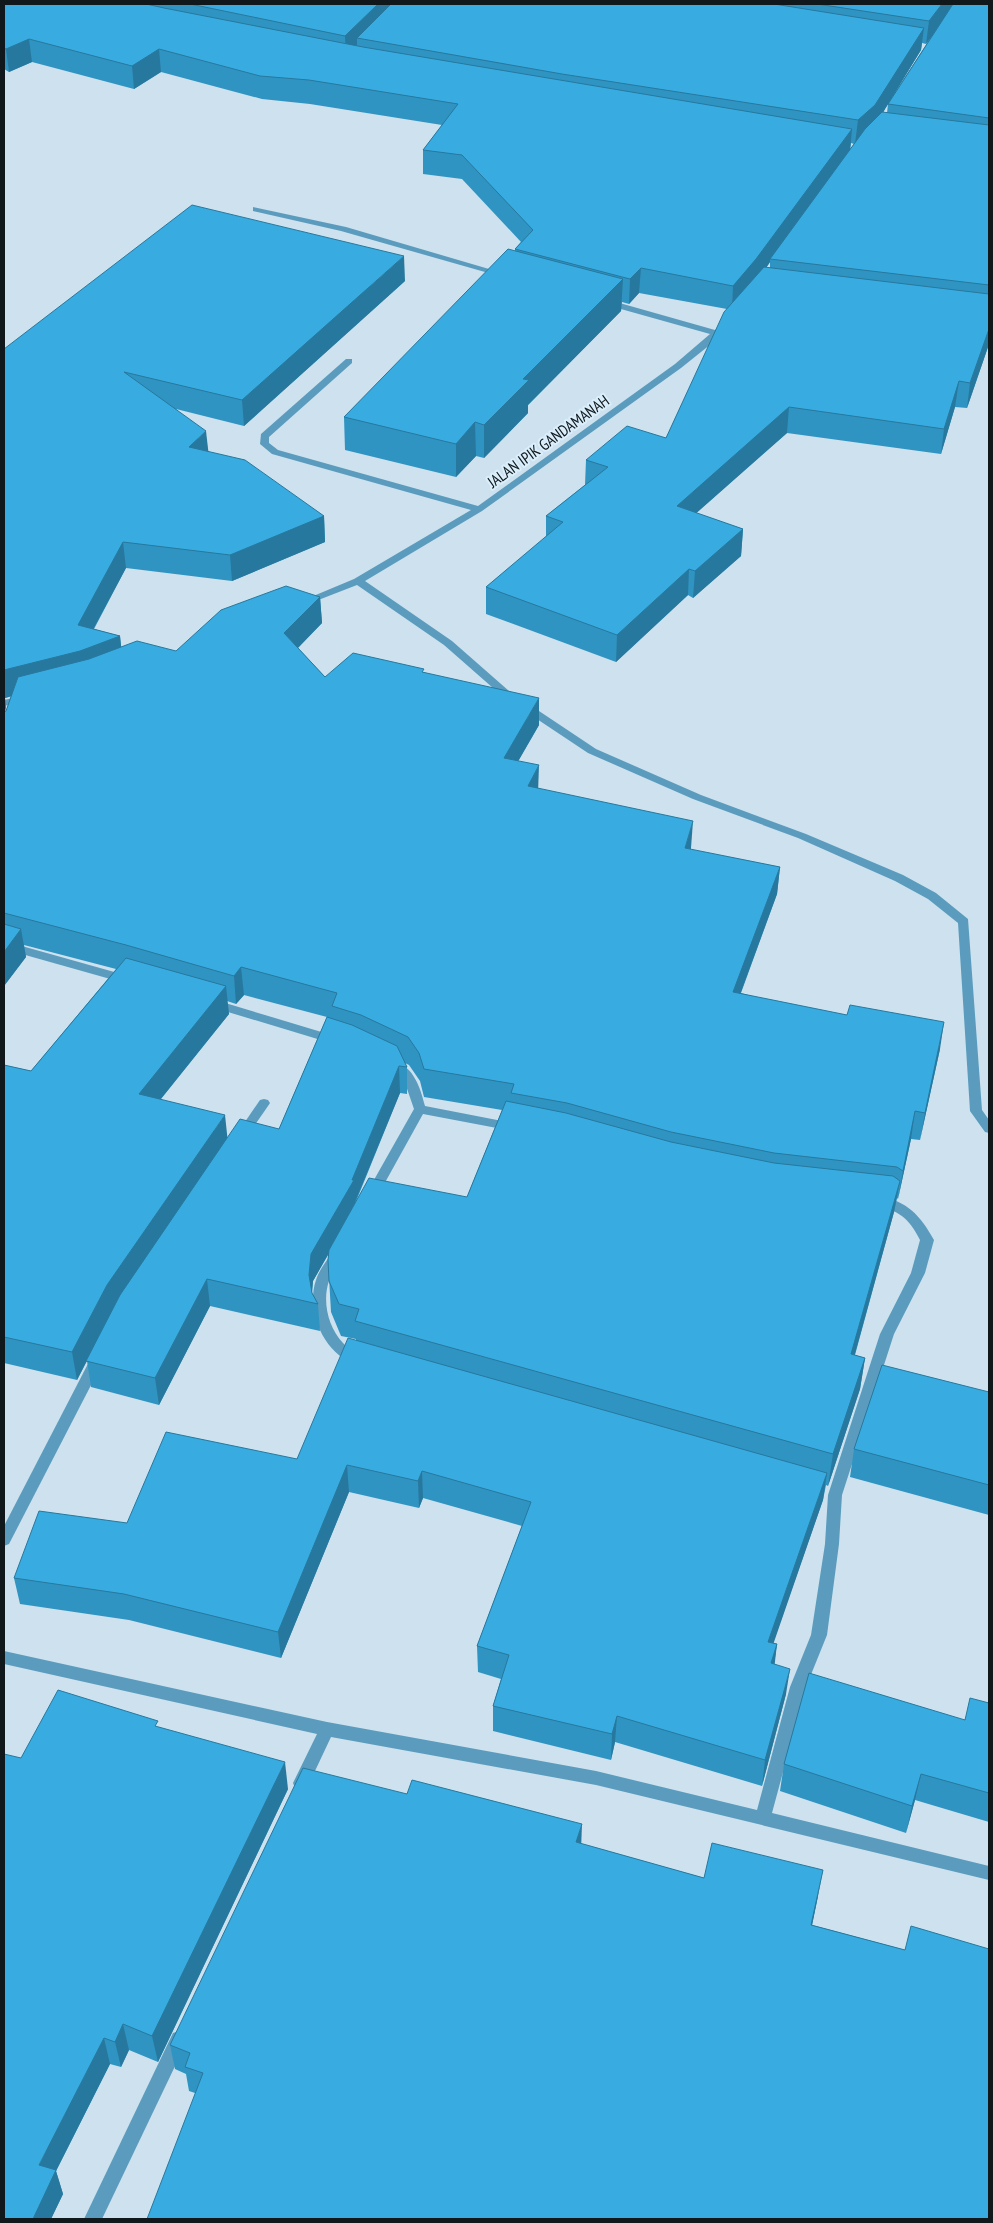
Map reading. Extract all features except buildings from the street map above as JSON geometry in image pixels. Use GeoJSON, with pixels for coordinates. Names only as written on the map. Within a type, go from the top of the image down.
{"type":"FeatureCollection","features":[{"type":"Feature","properties":{"kind":"street"},"geometry":{"type":"LineString","coordinates":[[256,209],[343,229],[512,277]]}},
{"type":"Feature","properties":{"kind":"street"},"geometry":{"type":"LineString","coordinates":[[596,299],[718,334]]}},
{"type":"Feature","properties":{"kind":"street","name":"JALAN IPIK GANDAMANAH"},"geometry":{"type":"LineString","coordinates":[[294,605],[358,581],[479,508],[678,366],[718,334],[730,320]]}},
{"type":"Feature","properties":{"kind":"street"},"geometry":{"type":"LineString","coordinates":[[349,361],[264,436],[265,444],[275,452],[479,508]]}},
{"type":"Feature","properties":{"kind":"street"},"geometry":{"type":"LineString","coordinates":[[358,581],[448,643],[505,693],[592,751],[697,798],[802,836],[899,878],[932,896],[954,913],[964,922],[976,1111],[989,1129]]}},
{"type":"Feature","properties":{"kind":"street"},"geometry":{"type":"LineString","coordinates":[[4,703],[34,696]]}},
{"type":"Feature","properties":{"kind":"street"},"geometry":{"type":"LineString","coordinates":[[12,716],[16,700]]}},
{"type":"Feature","properties":{"kind":"street"},"geometry":{"type":"LineString","coordinates":[[4,945],[143,984]]}},
{"type":"Feature","properties":{"kind":"street"},"geometry":{"type":"LineString","coordinates":[[198,999],[349,1045]]}},
{"type":"Feature","properties":{"kind":"street"},"geometry":{"type":"LineString","coordinates":[[364,1207],[420,1109],[412,1082],[403,1069],[385,1060]]}},
{"type":"Feature","properties":{"kind":"street"},"geometry":{"type":"LineString","coordinates":[[236,1144],[264,1103]]}},
{"type":"Feature","properties":{"kind":"street"},"geometry":{"type":"LineString","coordinates":[[420,1109],[527,1130]]}},
{"type":"Feature","properties":{"kind":"street"},"geometry":{"type":"LineString","coordinates":[[763,1818],[798,1687],[819,1635],[832,1544],[830,1494],[888,1334],[918,1273],[927,1240],[916,1219],[892,1202],[864,1199]]}},
{"type":"Feature","properties":{"kind":"street"},"geometry":{"type":"LineString","coordinates":[[341,1248],[322,1281],[320,1306],[328,1330],[339,1350],[351,1358],[370,1364]]}},
{"type":"Feature","properties":{"kind":"street"},"geometry":{"type":"LineString","coordinates":[[4,1540],[104,1345]]}},
{"type":"Feature","properties":{"kind":"street"},"geometry":{"type":"LineString","coordinates":[[4,1658],[326,1729],[596,1778],[989,1873]]}},
{"type":"Feature","properties":{"kind":"street"},"geometry":{"type":"LineString","coordinates":[[293,1800],[326,1729]]}},
{"type":"Feature","properties":{"kind":"street"},"geometry":{"type":"LineString","coordinates":[[94,2219],[187,2023]]}}]}
